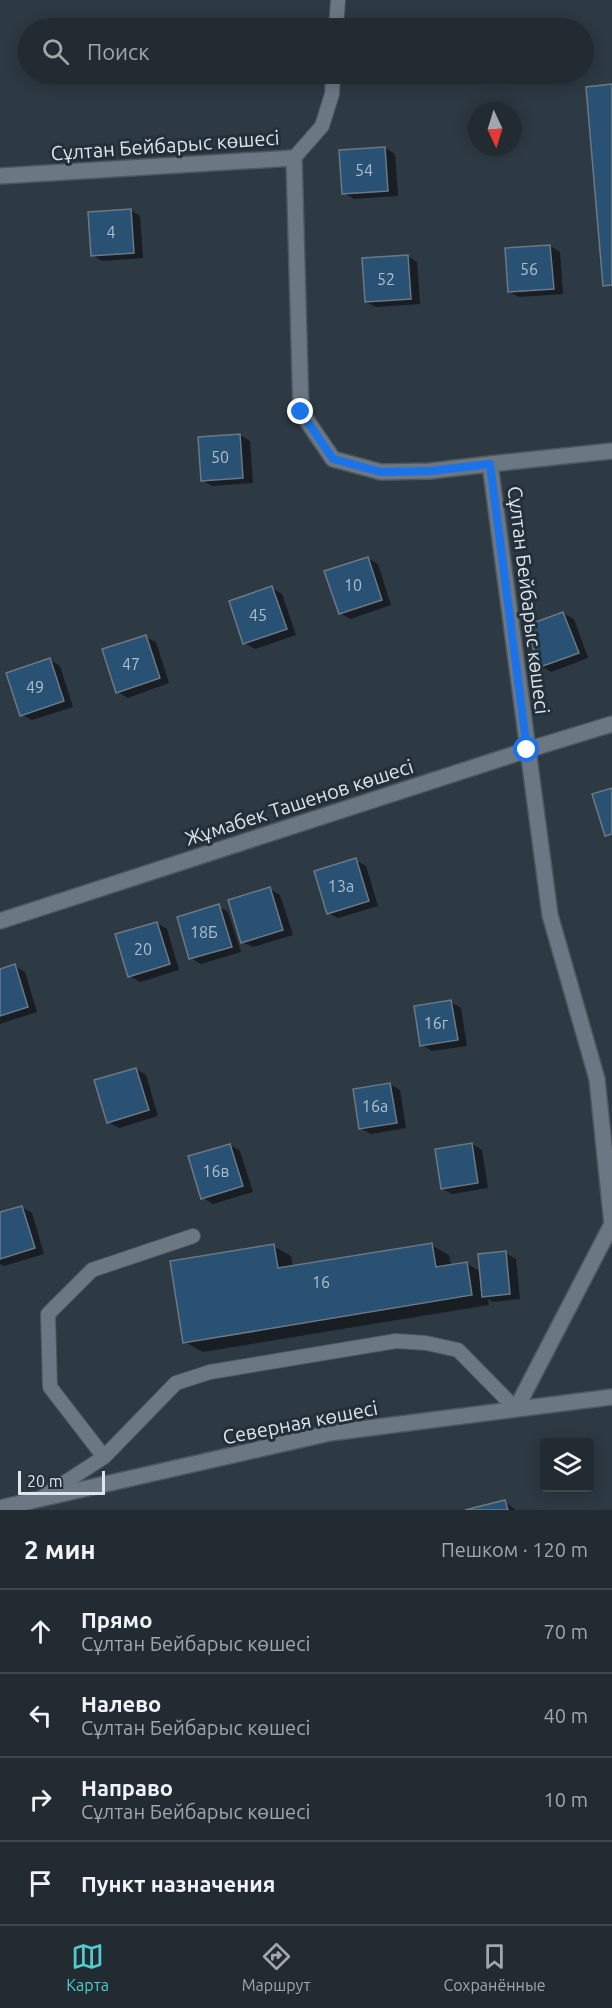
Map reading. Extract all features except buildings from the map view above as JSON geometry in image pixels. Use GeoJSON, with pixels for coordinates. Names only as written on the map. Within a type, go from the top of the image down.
{"type":"FeatureCollection","features":[{"type":"Feature","properties":{"kind":"street","name":"Сұлтан Бейбарыс көшесі"},"geometry":{"type":"LineString","coordinates":[[0,176],[294,158],[301,412],[333,459],[381,472],[430,471],[490,464],[550,915],[597,1079],[612,1224],[516,1409]]}},
{"type":"Feature","properties":{"kind":"street"},"geometry":{"type":"LineString","coordinates":[[490,464],[612,451]]}},
{"type":"Feature","properties":{"kind":"street","name":"Жұмабек Ташенов көшесі"},"geometry":{"type":"LineString","coordinates":[[0,921],[612,724]]}},
{"type":"Feature","properties":{"kind":"street","name":"Северная көшесі"},"geometry":{"type":"LineString","coordinates":[[0,1508],[330,1433],[612,1397]]}},
{"type":"Feature","properties":{"kind":"lane"},"geometry":{"type":"LineString","coordinates":[[337,18],[338,0]]}},
{"type":"Feature","properties":{"kind":"lane"},"geometry":{"type":"LineString","coordinates":[[294,158],[322,126],[332,94],[332,84]]}},
{"type":"Feature","properties":{"kind":"lane"},"geometry":{"type":"LineString","coordinates":[[104,1457],[50,1387],[48,1314],[92,1270],[193,1236]]}},
{"type":"Feature","properties":{"kind":"lane"},"geometry":{"type":"LineString","coordinates":[[40,1499],[104,1457],[176,1383],[210,1372],[396,1341],[426,1343],[458,1350],[516,1409]]}},
{"type":"Feature","properties":{"kind":"route"},"geometry":{"type":"LineString","coordinates":[[301,412],[333,459],[381,472],[430,471],[490,464],[527,750]]}}]}
